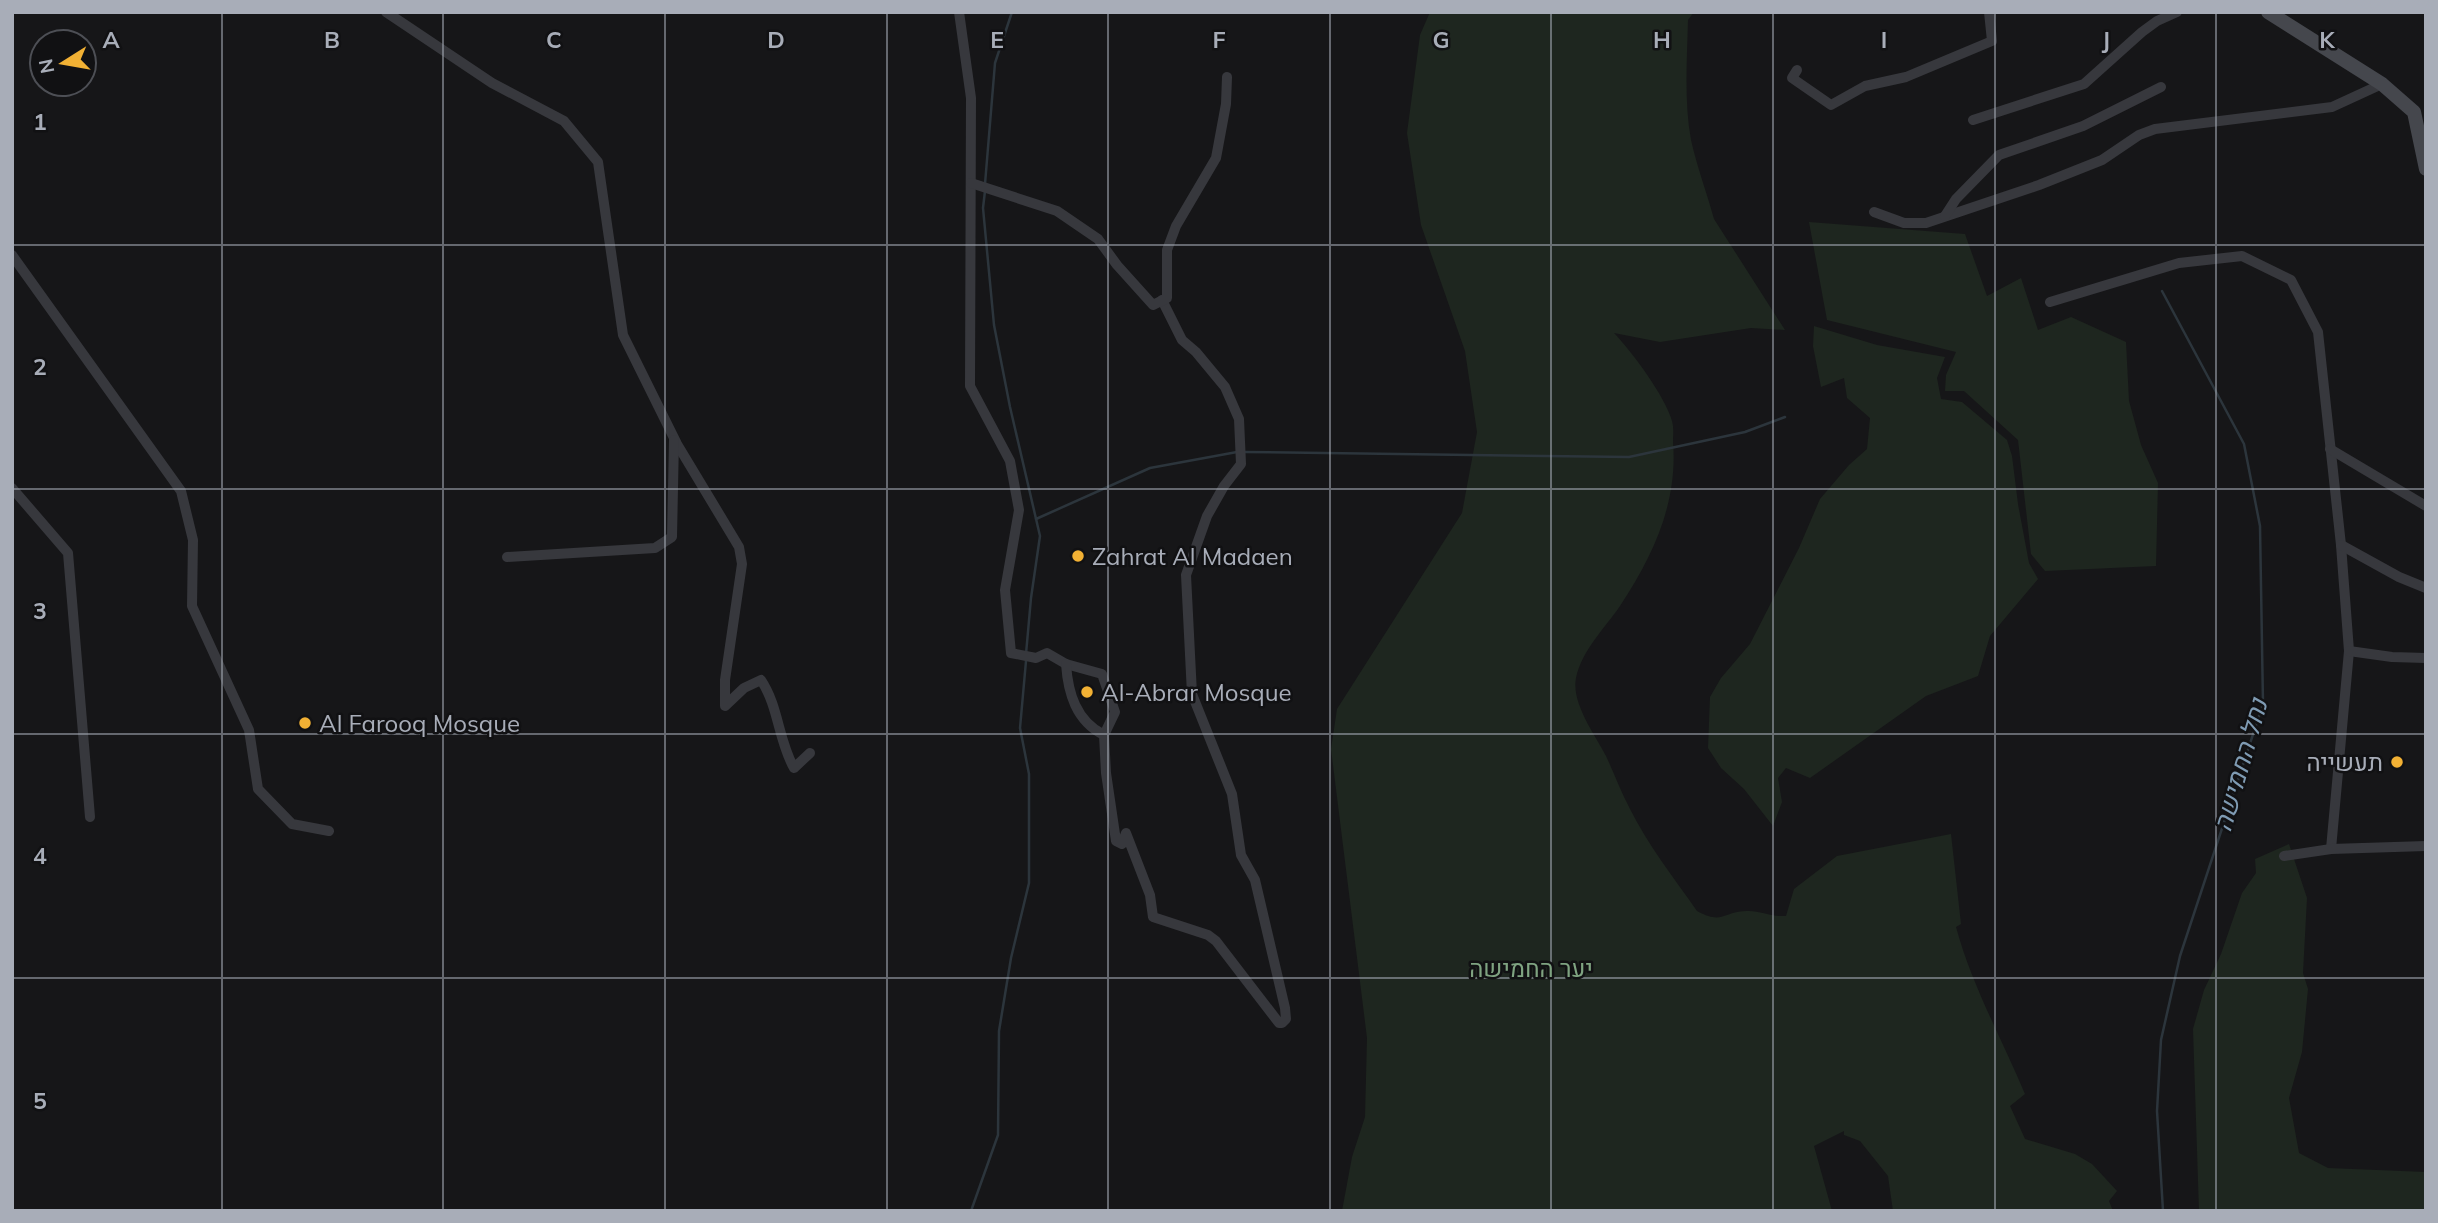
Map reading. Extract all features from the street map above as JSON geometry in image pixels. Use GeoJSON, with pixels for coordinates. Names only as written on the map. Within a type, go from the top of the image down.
{"type":"FeatureCollection","features":[{"type":"Feature","properties":{"kind":"street"},"geometry":{"type":"LineString","coordinates":[[386,12],[492,83],[564,121],[598,162],[623,335],[674,438],[739,547],[742,564],[725,680],[725,706],[744,688],[761,680],[771,694],[785,752],[794,768],[810,753]]}},
{"type":"Feature","properties":{"kind":"street"},"geometry":{"type":"LineString","coordinates":[[959,12],[971,98],[970,386],[1010,461],[1019,510],[1005,590],[1011,653],[1036,658],[1046,653],[1066,664],[1102,674],[1115,712],[1104,734],[1106,773],[1116,841],[1122,844],[1126,833],[1150,895],[1153,917],[1208,935],[1216,941],[1279,1023],[1282,1023],[1286,1018],[1285,1008],[1255,880],[1241,855],[1232,794],[1192,694],[1186,575],[1207,516],[1224,486],[1241,464],[1239,419],[1225,387],[1196,352],[1182,340],[1162,300]]}},
{"type":"Feature","properties":{"kind":"street"},"geometry":{"type":"LineString","coordinates":[[1797,70],[1792,78],[1831,105],[1864,86],[1906,76],[1992,41],[1989,12]]}},
{"type":"Feature","properties":{"kind":"street"},"geometry":{"type":"LineString","coordinates":[[1973,120],[2084,84],[2142,32],[2157,21],[2177,12]]}},
{"type":"Feature","properties":{"kind":"street"},"geometry":{"type":"LineString","coordinates":[[2268,12],[2382,84],[2414,112],[2426,169]]}},
{"type":"Feature","properties":{"kind":"street"},"geometry":{"type":"LineString","coordinates":[[971,183],[1057,211],[1098,239],[1117,265],[1153,304],[1167,298],[1167,250],[1175,226],[1216,158],[1226,104],[1227,77]]}},
{"type":"Feature","properties":{"kind":"street"},"geometry":{"type":"LineString","coordinates":[[1874,212],[1915,225],[2039,186],[2102,160],[2138,135],[2155,130],[2332,107],[2382,84]]}},
{"type":"Feature","properties":{"kind":"street"},"geometry":{"type":"LineString","coordinates":[[1945,216],[1956,199],[1999,155],[2083,126],[2161,87]]}},
{"type":"Feature","properties":{"kind":"street"},"geometry":{"type":"LineString","coordinates":[[12,255],[181,491],[193,540],[192,606],[249,730],[258,789],[292,824],[329,831]]}},
{"type":"Feature","properties":{"kind":"street"},"geometry":{"type":"LineString","coordinates":[[2050,302],[2179,262],[2242,256],[2291,280],[2318,332],[2341,545],[2349,651],[2331,849]]}},
{"type":"Feature","properties":{"kind":"street"},"geometry":{"type":"LineString","coordinates":[[507,557],[655,548],[672,537],[674,438]]}},
{"type":"Feature","properties":{"kind":"street"},"geometry":{"type":"LineString","coordinates":[[2330,449],[2426,506]]}},
{"type":"Feature","properties":{"kind":"street"},"geometry":{"type":"LineString","coordinates":[[12,488],[68,553],[90,817]]}},
{"type":"Feature","properties":{"kind":"street"},"geometry":{"type":"LineString","coordinates":[[2341,545],[2399,577],[2426,588]]}},
{"type":"Feature","properties":{"kind":"street"},"geometry":{"type":"LineString","coordinates":[[2349,651],[2426,659]]}},
{"type":"Feature","properties":{"kind":"street"},"geometry":{"type":"LineString","coordinates":[[1066,664],[1068,690],[1091,728],[1104,734]]}},
{"type":"Feature","properties":{"kind":"street"},"geometry":{"type":"LineString","coordinates":[[2284,856],[2331,849],[2426,846]]}},
{"type":"Feature","properties":{"kind":"green space","name":"יער החמישה"},"geometry":{"type":"Polygon","coordinates":[[[1430,12],[1694,12],[1688,20],[1687,95],[1691,140],[1696,160],[1714,219],[1785,330],[1751,328],[1660,342],[1614,333],[1630,351],[1663,399],[1673,426],[1674,465],[1667,508],[1653,548],[1632,587],[1583,658],[1579,668],[1575,688],[1580,708],[1645,835],[1697,911],[1706,915],[1718,917],[1751,911],[1786,916],[1794,889],[1837,856],[1951,834],[1961,924],[1956,927],[1979,991],[2025,1094],[2010,1106],[2025,1139],[2075,1154],[2092,1164],[2117,1191],[2109,1201],[2113,1211],[1893,1211],[1888,1176],[1860,1141],[1844,1135],[1844,1131],[1814,1146],[1832,1211],[1342,1211],[1352,1157],[1365,1117],[1367,1038],[1331,749],[1337,709],[1462,513],[1477,432],[1465,351],[1421,225],[1407,133],[1420,35],[1430,12]]]}},
{"type":"Feature","properties":{"kind":"green space"},"geometry":{"type":"Polygon","coordinates":[[[1809,222],[1965,234],[1987,296],[2021,278],[2038,330],[2071,317],[2126,342],[2129,401],[2141,445],[2158,483],[2156,566],[2045,571],[2031,554],[2018,440],[1964,391],[1945,391],[1946,375],[1956,352],[1827,320],[1809,222]]]}},
{"type":"Feature","properties":{"kind":"green space"},"geometry":{"type":"Polygon","coordinates":[[[1814,326],[1877,345],[1945,357],[1937,378],[1941,399],[1962,402],[2007,440],[2012,456],[2029,563],[2038,579],[1990,636],[1978,676],[1926,696],[1810,778],[1786,768],[1778,778],[1782,802],[1773,826],[1744,789],[1721,768],[1708,748],[1710,697],[1721,678],[1750,644],[1799,548],[1820,499],[1849,465],[1867,449],[1870,418],[1847,398],[1844,378],[1821,387],[1813,346],[1814,326]]]}},
{"type":"Feature","properties":{"kind":"green space"},"geometry":{"type":"Polygon","coordinates":[[[2289,844],[2307,898],[2303,973],[2308,989],[2302,1052],[2289,1098],[2299,1153],[2328,1168],[2426,1172],[2426,1211],[2199,1211],[2193,1029],[2204,990],[2221,954],[2242,893],[2256,873],[2255,859],[2289,844]]]}},
{"type":"Feature","properties":{"kind":"waterway"},"geometry":{"type":"LineString","coordinates":[[985,184],[995,63],[1012,12]]}},
{"type":"Feature","properties":{"kind":"waterway"},"geometry":{"type":"LineString","coordinates":[[985,191],[983,208],[994,325],[1040,536],[1026,654]]}},
{"type":"Feature","properties":{"kind":"waterway","name":"נחל החמישה"},"geometry":{"type":"LineString","coordinates":[[2162,291],[2244,444],[2260,526],[2263,704],[2180,956],[2161,1040],[2157,1111],[2163,1211]]}},
{"type":"Feature","properties":{"kind":"waterway"},"geometry":{"type":"LineString","coordinates":[[1244,452],[1629,457],[1745,432],[1785,417]]}},
{"type":"Feature","properties":{"kind":"waterway"},"geometry":{"type":"LineString","coordinates":[[1036,519],[1150,468],[1237,452]]}},
{"type":"Feature","properties":{"kind":"waterway"},"geometry":{"type":"LineString","coordinates":[[971,1211],[998,1135],[999,1031],[1011,958],[1029,883],[1029,774],[1020,728],[1026,661]]}},
{"type":"Feature","properties":{"kind":"place","name":"Zahrat Al Madaen"},"geometry":{"type":"Point","coordinates":[1078,556]}},
{"type":"Feature","properties":{"kind":"place","name":"Al-Abrar Mosque"},"geometry":{"type":"Point","coordinates":[1087,692]}},
{"type":"Feature","properties":{"kind":"place","name":"Al Farooq Mosque"},"geometry":{"type":"Point","coordinates":[305,723]}},
{"type":"Feature","properties":{"kind":"place","name":"תעשייה"},"geometry":{"type":"Point","coordinates":[2397,762]}}]}
